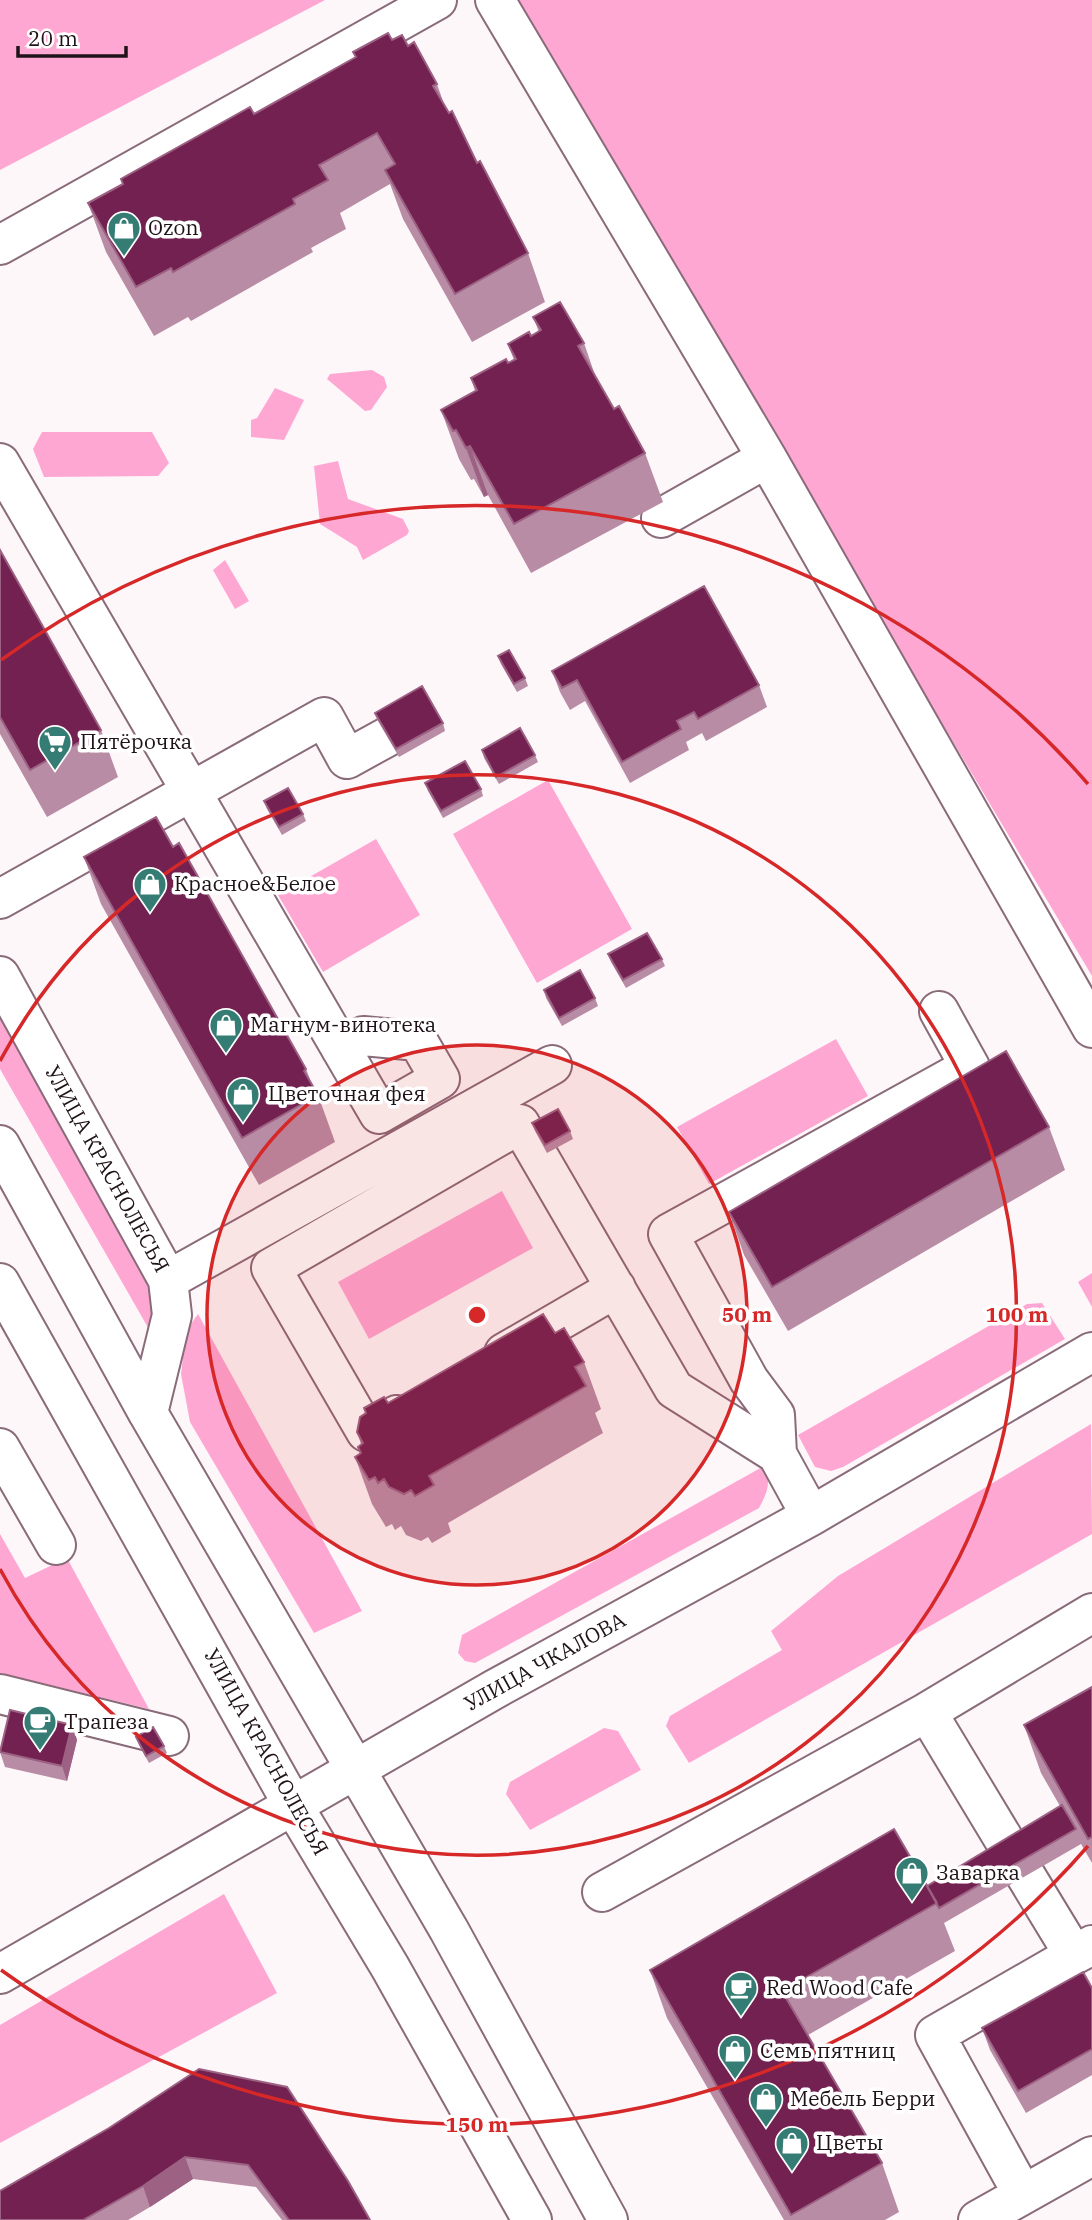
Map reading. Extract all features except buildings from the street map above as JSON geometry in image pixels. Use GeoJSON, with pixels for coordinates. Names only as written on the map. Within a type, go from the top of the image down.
{"type":"FeatureCollection","features":[{"type":"Feature","properties":{"kind":"street"},"geometry":{"type":"LineString","coordinates":[[0,245],[437,0]]}},
{"type":"Feature","properties":{"kind":"street"},"geometry":{"type":"LineString","coordinates":[[495,0],[767,458],[1092,1028]]}},
{"type":"Feature","properties":{"kind":"street"},"geometry":{"type":"LineString","coordinates":[[661,517],[767,458]]}},
{"type":"Feature","properties":{"kind":"street"},"geometry":{"type":"LineString","coordinates":[[0,463],[341,1049]]}},
{"type":"Feature","properties":{"kind":"street"},"geometry":{"type":"LineString","coordinates":[[0,899],[324,717],[347,759],[387,737]]}},
{"type":"Feature","properties":{"kind":"street","name":"УЛИЦА КРАСНОЛЕСЬЯ"},"geometry":{"type":"LineString","coordinates":[[0,976],[168,1280],[172,1315],[148,1413]]}},
{"type":"Feature","properties":{"kind":"street"},"geometry":{"type":"LineString","coordinates":[[811,1516],[777,1454],[775,1415],[749,1380],[668,1234],[970,1067],[939,1011]]}},
{"type":"Feature","properties":{"kind":"street"},"geometry":{"type":"LineString","coordinates":[[168,1280],[552,1065]]}},
{"type":"Feature","properties":{"kind":"street"},"geometry":{"type":"LineString","coordinates":[[426,1398],[366,1432],[271,1268],[520,1124],[674,1389],[777,1454]]}},
{"type":"Feature","properties":{"kind":"street"},"geometry":{"type":"LineString","coordinates":[[0,1145],[148,1413],[449,1930],[608,2220]]}},
{"type":"Feature","properties":{"kind":"street","name":"УЛИЦА КРАСНОЛЕСЬЯ"},"geometry":{"type":"LineString","coordinates":[[0,1283],[294,1807],[390,1968],[532,2220]]}},
{"type":"Feature","properties":{"kind":"street"},"geometry":{"type":"LineString","coordinates":[[473,1371],[616,1288]]}},
{"type":"Feature","properties":{"kind":"street","name":"УЛИЦА ЧКАЛОВА"},"geometry":{"type":"LineString","coordinates":[[0,1974],[495,1689],[811,1516],[1092,1352]]}},
{"type":"Feature","properties":{"kind":"street"},"geometry":{"type":"LineString","coordinates":[[0,1448],[56,1545]]}},
{"type":"Feature","properties":{"kind":"street"},"geometry":{"type":"LineString","coordinates":[[602,1892],[927,1712],[1092,1613]]}},
{"type":"Feature","properties":{"kind":"street"},"geometry":{"type":"LineString","coordinates":[[0,1694],[169,1736]]}},
{"type":"Feature","properties":{"kind":"street"},"geometry":{"type":"LineString","coordinates":[[927,1712],[1019,1864],[1083,1950],[935,2035],[1022,2193]]}},
{"type":"Feature","properties":{"kind":"street"},"geometry":{"type":"LineString","coordinates":[[978,2220],[1092,2156]]}},
{"type":"Feature","properties":{"kind":"shaded area"},"geometry":{"type":"Polygon","coordinates":[[[0,0],[325,0],[0,170],[0,0]]]}},
{"type":"Feature","properties":{"kind":"shaded area"},"geometry":{"type":"Polygon","coordinates":[[[513,0],[1092,0],[1092,976],[513,0]]]}},
{"type":"Feature","properties":{"kind":"shaded area"},"geometry":{"type":"Polygon","coordinates":[[[372,370],[384,377],[387,387],[371,410],[365,411],[327,379],[330,374],[372,370]]]}},
{"type":"Feature","properties":{"kind":"shaded area"},"geometry":{"type":"Polygon","coordinates":[[[275,388],[304,400],[284,440],[251,437],[251,420],[257,418],[275,388]]]}},
{"type":"Feature","properties":{"kind":"shaded area"},"geometry":{"type":"Polygon","coordinates":[[[42,432],[152,432],[169,463],[158,476],[44,477],[33,449],[42,432]]]}},
{"type":"Feature","properties":{"kind":"shaded area"},"geometry":{"type":"Polygon","coordinates":[[[338,461],[348,499],[403,519],[409,531],[407,535],[363,560],[357,547],[320,524],[314,466],[338,461]]]}},
{"type":"Feature","properties":{"kind":"shaded area"},"geometry":{"type":"Polygon","coordinates":[[[225,560],[249,601],[235,609],[213,570],[225,560]]]}},
{"type":"Feature","properties":{"kind":"shaded area"},"geometry":{"type":"Polygon","coordinates":[[[548,780],[632,929],[537,983],[453,834],[548,780]]]}},
{"type":"Feature","properties":{"kind":"shaded area"},"geometry":{"type":"Polygon","coordinates":[[[376,839],[420,915],[323,972],[278,895],[376,839]]]}},
{"type":"Feature","properties":{"kind":"shaded area"},"geometry":{"type":"Polygon","coordinates":[[[0,1004],[155,1275],[154,1338],[0,1069],[0,1004]]]}},
{"type":"Feature","properties":{"kind":"shaded area"},"geometry":{"type":"Polygon","coordinates":[[[836,1039],[868,1096],[709,1184],[677,1127],[836,1039]]]}},
{"type":"Feature","properties":{"kind":"shaded area"},"geometry":{"type":"Polygon","coordinates":[[[502,1191],[533,1248],[369,1339],[338,1282],[502,1191]]]}},
{"type":"Feature","properties":{"kind":"shaded area"},"geometry":{"type":"Polygon","coordinates":[[[1092,1273],[1092,1307],[1078,1282],[1092,1273]]]}},
{"type":"Feature","properties":{"kind":"shaded area"},"geometry":{"type":"Polygon","coordinates":[[[1042,1303],[1065,1339],[843,1467],[831,1471],[815,1467],[798,1435],[1027,1304],[1042,1303]]]}},
{"type":"Feature","properties":{"kind":"shaded area"},"geometry":{"type":"Polygon","coordinates":[[[198,1314],[362,1611],[314,1633],[190,1422],[181,1374],[186,1331],[198,1314]]]}},
{"type":"Feature","properties":{"kind":"shaded area"},"geometry":{"type":"Polygon","coordinates":[[[1091,1424],[1092,1534],[689,1763],[666,1726],[670,1716],[782,1650],[771,1631],[838,1576],[1091,1424]]]}},
{"type":"Feature","properties":{"kind":"shaded area"},"geometry":{"type":"Polygon","coordinates":[[[764,1466],[768,1488],[759,1508],[475,1663],[465,1661],[458,1653],[462,1635],[764,1466]]]}},
{"type":"Feature","properties":{"kind":"shaded area"},"geometry":{"type":"Polygon","coordinates":[[[0,1534],[25,1578],[67,1558],[149,1709],[0,1673],[0,1534]]]}},
{"type":"Feature","properties":{"kind":"shaded area"},"geometry":{"type":"Polygon","coordinates":[[[604,1728],[618,1731],[641,1770],[530,1830],[506,1794],[510,1782],[604,1728]]]}},
{"type":"Feature","properties":{"kind":"shaded area"},"geometry":{"type":"Polygon","coordinates":[[[224,1894],[277,1993],[0,2143],[0,2025],[224,1894]]]}},
{"type":"Feature","properties":{"kind":"place","name":"Ozon"},"geometry":{"type":"Point","coordinates":[124,258]}},
{"type":"Feature","properties":{"kind":"place","name":"Пятёрочка"},"geometry":{"type":"Point","coordinates":[55,772]}},
{"type":"Feature","properties":{"kind":"place","name":"Красное&Белое"},"geometry":{"type":"Point","coordinates":[150,914]}},
{"type":"Feature","properties":{"kind":"place","name":"Магнум-винотека"},"geometry":{"type":"Point","coordinates":[226,1055]}},
{"type":"Feature","properties":{"kind":"place","name":"Цветочная фея"},"geometry":{"type":"Point","coordinates":[243,1124]}},
{"type":"Feature","properties":{"kind":"place","name":"Трапеза"},"geometry":{"type":"Point","coordinates":[40,1752]}},
{"type":"Feature","properties":{"kind":"place","name":"Заварка"},"geometry":{"type":"Point","coordinates":[912,1903]}},
{"type":"Feature","properties":{"kind":"place","name":"Red Wood Cafe"},"geometry":{"type":"Point","coordinates":[741,2018]}},
{"type":"Feature","properties":{"kind":"place","name":"Семь пятниц"},"geometry":{"type":"Point","coordinates":[735,2081]}},
{"type":"Feature","properties":{"kind":"place","name":"Мебель Берри"},"geometry":{"type":"Point","coordinates":[766,2129]}},
{"type":"Feature","properties":{"kind":"place","name":"Цветы"},"geometry":{"type":"Point","coordinates":[792,2173]}}]}
